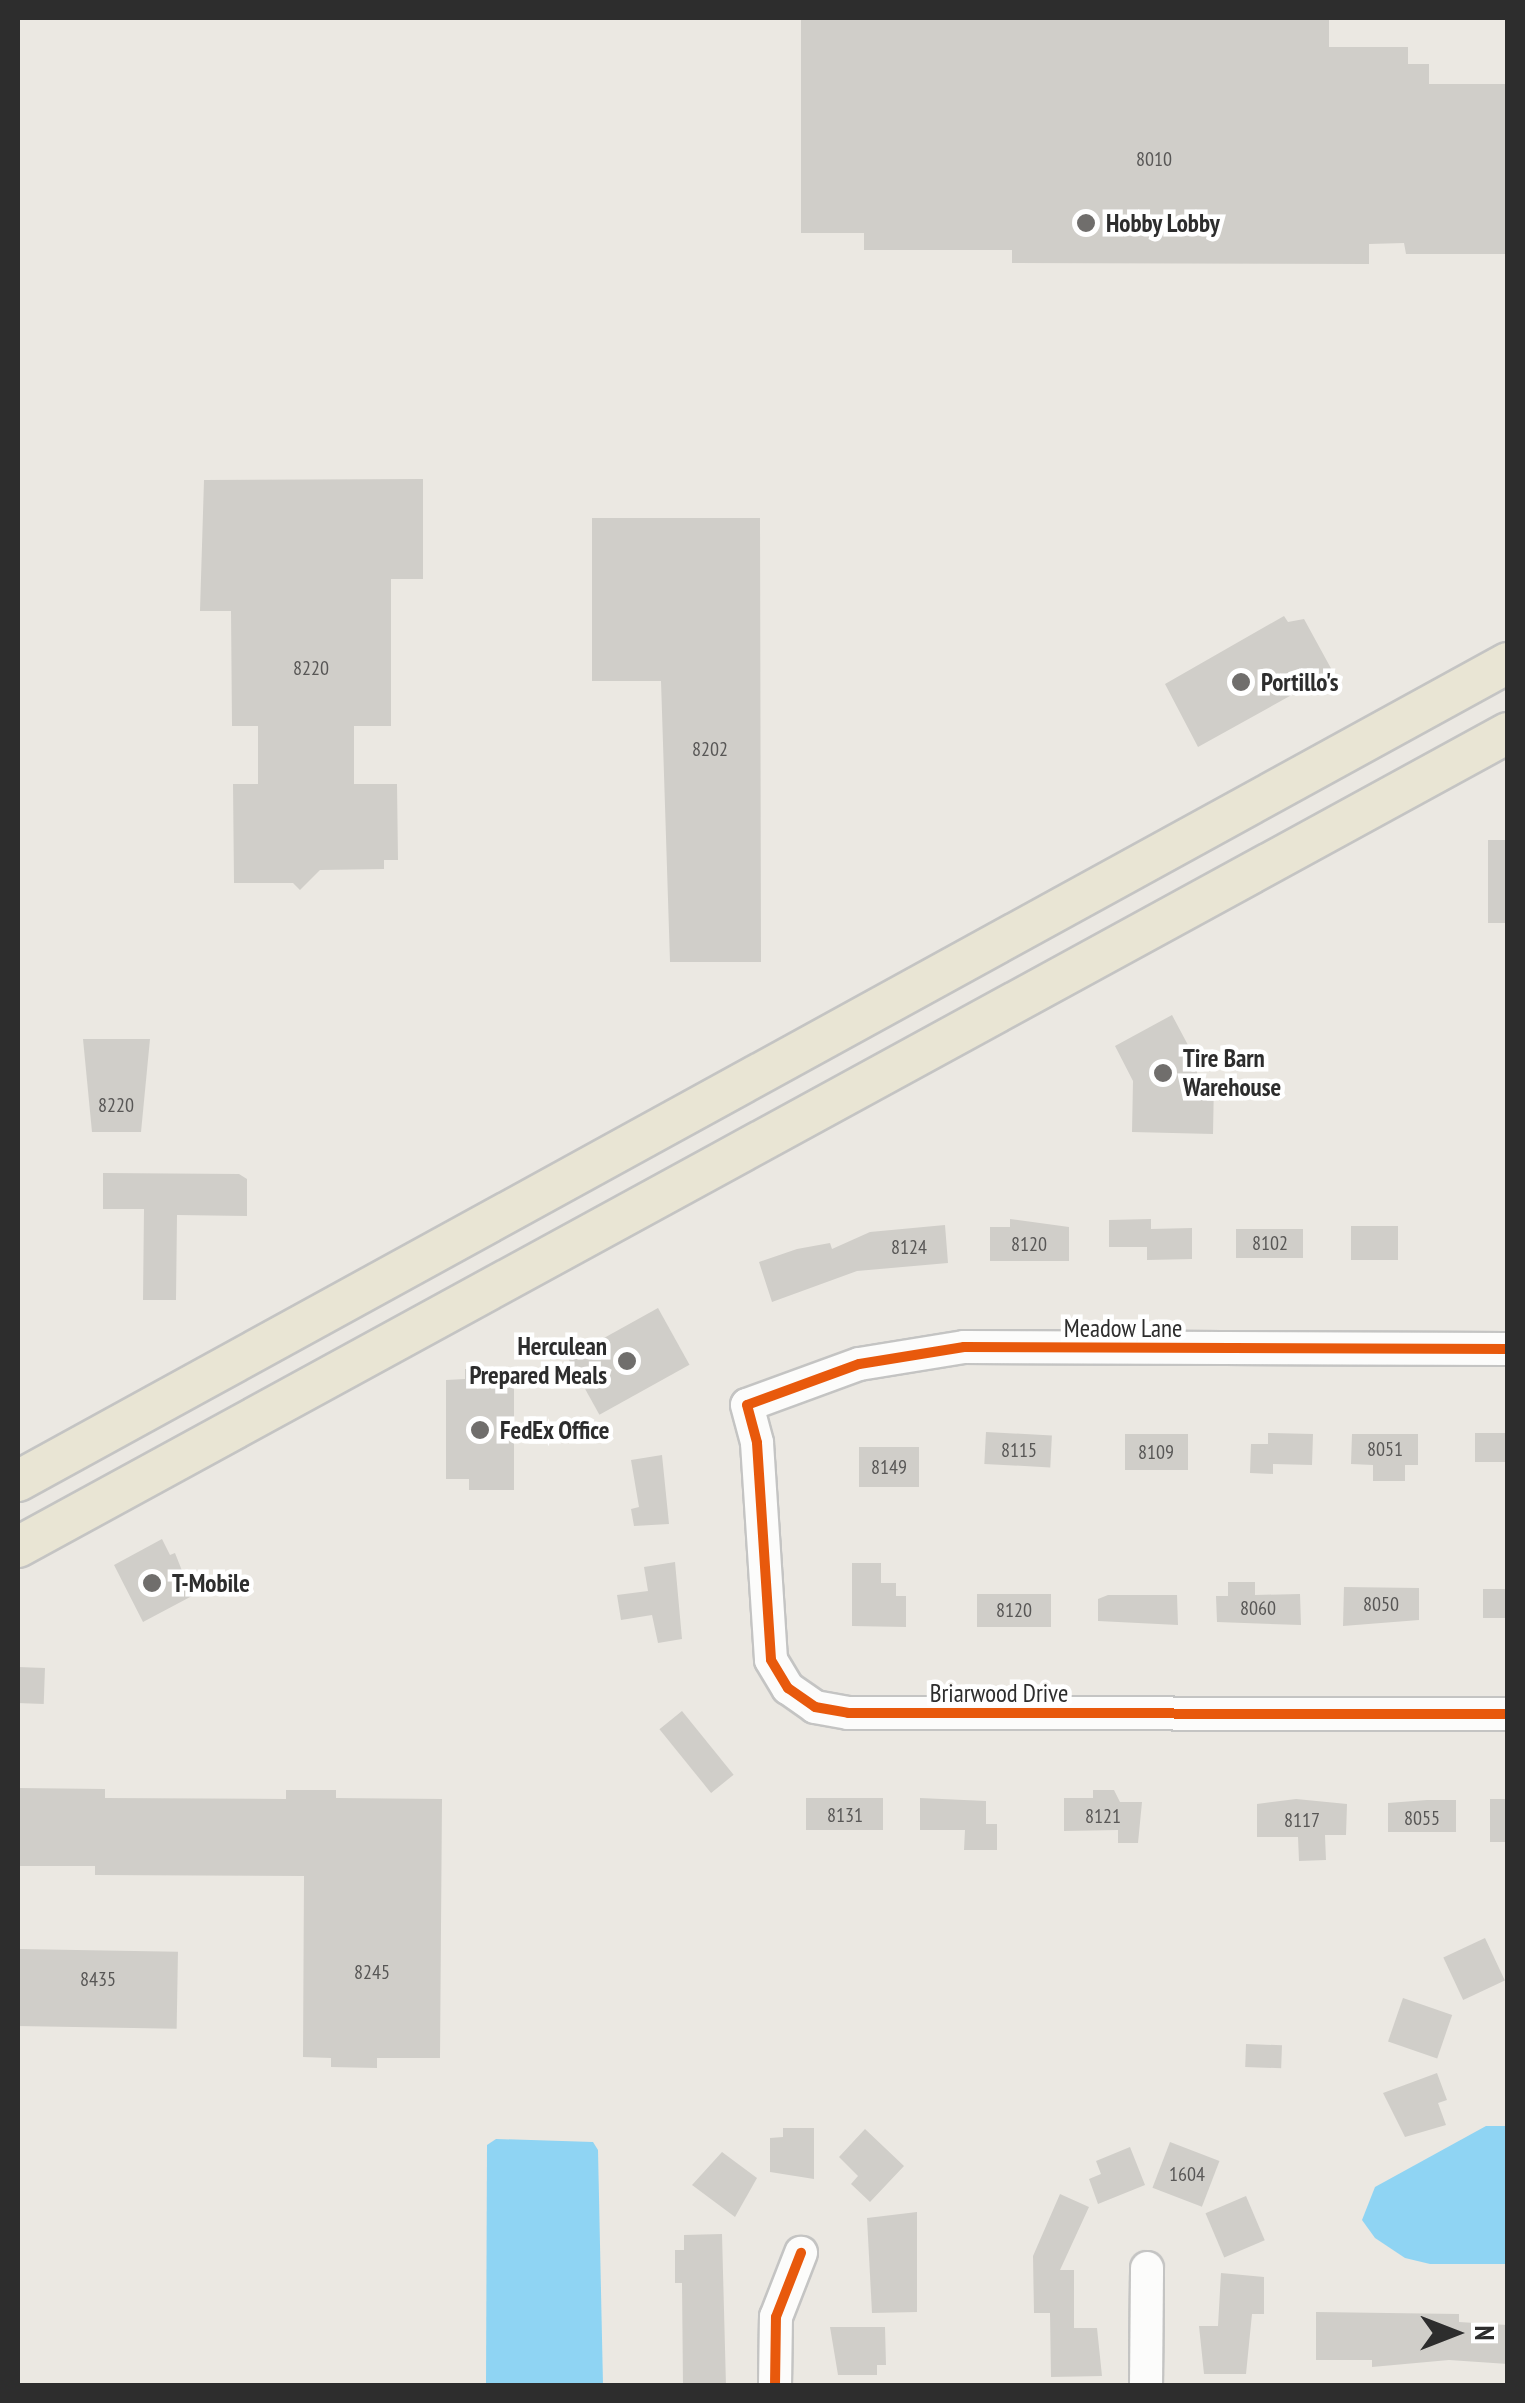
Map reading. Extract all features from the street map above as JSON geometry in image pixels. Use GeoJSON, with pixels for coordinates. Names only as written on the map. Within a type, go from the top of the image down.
{"type":"FeatureCollection","features":[{"type":"Feature","properties":{"kind":"main road"},"geometry":{"type":"LineString","coordinates":[[18,1481],[1508,663]]}},
{"type":"Feature","properties":{"kind":"main road"},"geometry":{"type":"LineString","coordinates":[[18,1547],[1508,733]]}},
{"type":"Feature","properties":{"kind":"street","name":"Meadow Lane"},"geometry":{"type":"LineString","coordinates":[[748,1405],[859,1364],[964,1347],[1508,1349]]}},
{"type":"Feature","properties":{"kind":"street","name":"Briarwood Drive"},"geometry":{"type":"LineString","coordinates":[[748,1405],[757,1443],[771,1660],[788,1688],[815,1707],[848,1713],[1508,1714]]}},
{"type":"Feature","properties":{"kind":"street"},"geometry":{"type":"LineString","coordinates":[[775,2386],[776,2317],[801,2252]]}},
{"type":"Feature","properties":{"kind":"street"},"geometry":{"type":"LineString","coordinates":[[1146,2386],[1147,2268]]}},
{"type":"Feature","properties":{"kind":"water"},"geometry":{"type":"Polygon","coordinates":[[[1486,2126],[1507,2126],[1507,2264],[1430,2264],[1405,2258],[1375,2238],[1362,2220],[1375,2187],[1486,2126]]]}},
{"type":"Feature","properties":{"kind":"water"},"geometry":{"type":"Polygon","coordinates":[[[496,2139],[593,2142],[598,2150],[603,2385],[486,2385],[487,2145],[496,2139]]]}},
{"type":"Feature","properties":{"kind":"building"},"geometry":{"type":"Polygon","coordinates":[[[801,18],[1329,18],[1329,47],[1408,47],[1408,64],[1429,64],[1429,84],[1508,84],[1508,254],[1406,254],[1404,243],[1369,244],[1369,264],[1012,263],[1012,250],[864,250],[864,233],[801,233],[801,18]]]}},
{"type":"Feature","properties":{"kind":"building"},"geometry":{"type":"Polygon","coordinates":[[[423,479],[423,579],[391,579],[391,726],[354,726],[354,784],[397,784],[398,860],[384,860],[384,869],[320,870],[300,890],[293,883],[234,883],[233,784],[258,784],[258,726],[232,726],[231,611],[200,611],[204,480],[423,479]]]}},
{"type":"Feature","properties":{"kind":"building"},"geometry":{"type":"Polygon","coordinates":[[[592,518],[760,518],[761,962],[670,962],[661,681],[592,681],[592,518]]]}},
{"type":"Feature","properties":{"kind":"building","name":"Portillo's"},"geometry":{"type":"Polygon","coordinates":[[[1284,616],[1288,622],[1304,619],[1333,672],[1198,747],[1165,684],[1284,616]]]}},
{"type":"Feature","properties":{"kind":"building"},"geometry":{"type":"Polygon","coordinates":[[[1488,840],[1508,840],[1508,923],[1488,923],[1488,840]]]}},
{"type":"Feature","properties":{"kind":"building"},"geometry":{"type":"Polygon","coordinates":[[[1172,1015],[1197,1062],[1197,1081],[1214,1081],[1213,1134],[1132,1132],[1133,1081],[1115,1046],[1172,1015]]]}},
{"type":"Feature","properties":{"kind":"building"},"geometry":{"type":"Polygon","coordinates":[[[83,1039],[150,1039],[141,1132],[92,1132],[83,1039]]]}},
{"type":"Feature","properties":{"kind":"building"},"geometry":{"type":"Polygon","coordinates":[[[103,1173],[239,1174],[247,1179],[247,1216],[177,1215],[176,1300],[143,1300],[144,1209],[103,1209],[103,1173]]]}},
{"type":"Feature","properties":{"kind":"building"},"geometry":{"type":"Polygon","coordinates":[[[1010,1219],[1069,1227],[1069,1261],[990,1261],[990,1227],[1010,1227],[1010,1219]]]}},
{"type":"Feature","properties":{"kind":"building"},"geometry":{"type":"Polygon","coordinates":[[[1151,1219],[1151,1229],[1192,1228],[1192,1259],[1147,1260],[1147,1247],[1109,1247],[1109,1220],[1151,1219]]]}},
{"type":"Feature","properties":{"kind":"building"},"geometry":{"type":"Polygon","coordinates":[[[945,1225],[948,1263],[857,1271],[772,1302],[759,1262],[830,1243],[832,1249],[870,1232],[945,1225]]]}},
{"type":"Feature","properties":{"kind":"building"},"geometry":{"type":"Polygon","coordinates":[[[1351,1226],[1398,1226],[1398,1260],[1351,1260],[1351,1226]]]}},
{"type":"Feature","properties":{"kind":"building"},"geometry":{"type":"Polygon","coordinates":[[[1236,1229],[1303,1229],[1303,1258],[1236,1258],[1236,1229]]]}},
{"type":"Feature","properties":{"kind":"building"},"geometry":{"type":"Polygon","coordinates":[[[658,1308],[690,1365],[599,1415],[568,1358],[658,1308]]]}},
{"type":"Feature","properties":{"kind":"building"},"geometry":{"type":"Polygon","coordinates":[[[465,1369],[514,1369],[514,1490],[469,1490],[469,1479],[446,1479],[446,1380],[465,1379],[465,1369]]]}},
{"type":"Feature","properties":{"kind":"building"},"geometry":{"type":"Polygon","coordinates":[[[986,1432],[1052,1435],[1050,1467],[984,1464],[986,1432]]]}},
{"type":"Feature","properties":{"kind":"building"},"geometry":{"type":"Polygon","coordinates":[[[1268,1433],[1313,1434],[1312,1465],[1273,1464],[1273,1474],[1250,1473],[1251,1444],[1268,1444],[1268,1433]]]}},
{"type":"Feature","properties":{"kind":"building"},"geometry":{"type":"Polygon","coordinates":[[[1475,1433],[1508,1433],[1508,1462],[1475,1462],[1475,1433]]]}},
{"type":"Feature","properties":{"kind":"building"},"geometry":{"type":"Polygon","coordinates":[[[1125,1434],[1188,1434],[1188,1470],[1125,1470],[1125,1434]]]}},
{"type":"Feature","properties":{"kind":"building"},"geometry":{"type":"Polygon","coordinates":[[[1352,1434],[1418,1434],[1418,1465],[1405,1465],[1405,1481],[1373,1481],[1373,1465],[1351,1464],[1352,1434]]]}},
{"type":"Feature","properties":{"kind":"building"},"geometry":{"type":"Polygon","coordinates":[[[859,1447],[919,1447],[919,1487],[859,1487],[859,1447]]]}},
{"type":"Feature","properties":{"kind":"building"},"geometry":{"type":"Polygon","coordinates":[[[662,1455],[669,1524],[634,1526],[631,1509],[639,1507],[631,1460],[662,1455]]]}},
{"type":"Feature","properties":{"kind":"building"},"geometry":{"type":"Polygon","coordinates":[[[162,1539],[170,1555],[175,1553],[192,1596],[143,1622],[114,1565],[162,1539]]]}},
{"type":"Feature","properties":{"kind":"building"},"geometry":{"type":"Polygon","coordinates":[[[675,1562],[682,1639],[658,1643],[652,1615],[621,1620],[617,1595],[648,1591],[644,1567],[675,1562]]]}},
{"type":"Feature","properties":{"kind":"building"},"geometry":{"type":"Polygon","coordinates":[[[852,1563],[881,1563],[881,1583],[896,1583],[896,1596],[906,1596],[906,1627],[852,1626],[852,1563]]]}},
{"type":"Feature","properties":{"kind":"building"},"geometry":{"type":"Polygon","coordinates":[[[1228,1582],[1255,1582],[1255,1595],[1300,1594],[1301,1625],[1217,1622],[1216,1596],[1228,1596],[1228,1582]]]}},
{"type":"Feature","properties":{"kind":"building"},"geometry":{"type":"Polygon","coordinates":[[[1344,1587],[1419,1588],[1419,1620],[1343,1626],[1344,1587]]]}},
{"type":"Feature","properties":{"kind":"building"},"geometry":{"type":"Polygon","coordinates":[[[1483,1589],[1508,1589],[1508,1618],[1483,1618],[1483,1589]]]}},
{"type":"Feature","properties":{"kind":"building"},"geometry":{"type":"Polygon","coordinates":[[[977,1594],[1051,1594],[1051,1627],[977,1627],[977,1594]]]}},
{"type":"Feature","properties":{"kind":"building"},"geometry":{"type":"Polygon","coordinates":[[[1108,1595],[1177,1595],[1178,1625],[1098,1621],[1098,1599],[1108,1595]]]}},
{"type":"Feature","properties":{"kind":"building"},"geometry":{"type":"Polygon","coordinates":[[[18,1667],[45,1668],[44,1704],[18,1703],[18,1667]]]}},
{"type":"Feature","properties":{"kind":"building"},"geometry":{"type":"Polygon","coordinates":[[[682,1711],[734,1775],[711,1793],[659,1729],[682,1711]]]}},
{"type":"Feature","properties":{"kind":"building"},"geometry":{"type":"Polygon","coordinates":[[[18,1788],[105,1789],[105,1798],[286,1799],[286,1790],[336,1790],[336,1798],[442,1799],[440,2058],[377,2058],[377,2068],[331,2067],[331,2058],[303,2057],[304,1876],[95,1875],[95,1866],[18,1866],[18,1788]]]}},
{"type":"Feature","properties":{"kind":"building"},"geometry":{"type":"Polygon","coordinates":[[[1093,1790],[1114,1790],[1120,1802],[1142,1802],[1138,1843],[1118,1843],[1118,1830],[1064,1831],[1064,1798],[1093,1798],[1093,1790]]]}},
{"type":"Feature","properties":{"kind":"building"},"geometry":{"type":"Polygon","coordinates":[[[806,1798],[883,1798],[883,1830],[806,1830],[806,1798]]]}},
{"type":"Feature","properties":{"kind":"building"},"geometry":{"type":"Polygon","coordinates":[[[920,1798],[986,1801],[986,1824],[997,1824],[997,1850],[964,1850],[965,1830],[920,1830],[920,1798]]]}},
{"type":"Feature","properties":{"kind":"building"},"geometry":{"type":"Polygon","coordinates":[[[1296,1799],[1347,1804],[1346,1835],[1325,1835],[1326,1860],[1299,1861],[1298,1837],[1257,1837],[1257,1804],[1296,1799]]]}},
{"type":"Feature","properties":{"kind":"building"},"geometry":{"type":"Polygon","coordinates":[[[1490,1799],[1508,1799],[1508,1842],[1490,1842],[1490,1799]]]}},
{"type":"Feature","properties":{"kind":"building"},"geometry":{"type":"Polygon","coordinates":[[[1456,1800],[1456,1832],[1388,1832],[1388,1803],[1456,1800]]]}},
{"type":"Feature","properties":{"kind":"building"},"geometry":{"type":"Polygon","coordinates":[[[1485,1938],[1505,1981],[1463,2000],[1443,1957],[1485,1938]]]}},
{"type":"Feature","properties":{"kind":"building"},"geometry":{"type":"Polygon","coordinates":[[[18,1949],[178,1952],[177,2029],[18,2026],[18,1949]]]}},
{"type":"Feature","properties":{"kind":"building"},"geometry":{"type":"Polygon","coordinates":[[[1403,1998],[1452,2015],[1437,2058],[1388,2041],[1403,1998]]]}},
{"type":"Feature","properties":{"kind":"building"},"geometry":{"type":"Polygon","coordinates":[[[1246,2044],[1282,2045],[1281,2068],[1245,2067],[1246,2044]]]}},
{"type":"Feature","properties":{"kind":"building"},"geometry":{"type":"Polygon","coordinates":[[[1437,2073],[1447,2100],[1438,2103],[1446,2125],[1405,2137],[1383,2093],[1437,2073]]]}},
{"type":"Feature","properties":{"kind":"building"},"geometry":{"type":"Polygon","coordinates":[[[783,2128],[814,2128],[814,2179],[770,2172],[770,2138],[783,2137],[783,2128]]]}},
{"type":"Feature","properties":{"kind":"building"},"geometry":{"type":"Polygon","coordinates":[[[865,2129],[904,2166],[870,2202],[851,2184],[858,2176],[839,2157],[865,2129]]]}},
{"type":"Feature","properties":{"kind":"building"},"geometry":{"type":"Polygon","coordinates":[[[1170,2142],[1219,2161],[1202,2207],[1152,2188],[1170,2142]]]}},
{"type":"Feature","properties":{"kind":"building"},"geometry":{"type":"Polygon","coordinates":[[[1130,2147],[1145,2185],[1098,2204],[1089,2179],[1101,2174],[1096,2161],[1130,2147]]]}},
{"type":"Feature","properties":{"kind":"building"},"geometry":{"type":"Polygon","coordinates":[[[722,2152],[757,2178],[735,2217],[692,2185],[722,2152]]]}},
{"type":"Feature","properties":{"kind":"building"},"geometry":{"type":"Polygon","coordinates":[[[1060,2194],[1089,2207],[1060,2270],[1074,2270],[1074,2328],[1097,2328],[1102,2376],[1051,2377],[1050,2313],[1034,2313],[1033,2256],[1060,2194]]]}},
{"type":"Feature","properties":{"kind":"building"},"geometry":{"type":"Polygon","coordinates":[[[1246,2196],[1265,2240],[1224,2257],[1205,2213],[1246,2196]]]}},
{"type":"Feature","properties":{"kind":"building"},"geometry":{"type":"Polygon","coordinates":[[[917,2212],[917,2312],[872,2313],[867,2218],[917,2212]]]}},
{"type":"Feature","properties":{"kind":"building"},"geometry":{"type":"Polygon","coordinates":[[[722,2234],[726,2386],[683,2386],[682,2283],[675,2283],[675,2250],[684,2250],[684,2235],[722,2234]]]}},
{"type":"Feature","properties":{"kind":"building"},"geometry":{"type":"Polygon","coordinates":[[[1221,2273],[1264,2277],[1264,2314],[1252,2314],[1246,2374],[1204,2374],[1199,2326],[1218,2326],[1221,2273]]]}},
{"type":"Feature","properties":{"kind":"building"},"geometry":{"type":"Polygon","coordinates":[[[1316,2312],[1459,2314],[1459,2322],[1507,2325],[1508,2364],[1449,2360],[1372,2367],[1372,2360],[1316,2360],[1316,2312]]]}},
{"type":"Feature","properties":{"kind":"building"},"geometry":{"type":"Polygon","coordinates":[[[830,2327],[885,2327],[886,2365],[877,2365],[877,2375],[838,2375],[830,2327]]]}},
{"type":"Feature","properties":{"kind":"cycle path"},"geometry":{"type":"LineString","coordinates":[[1508,1349],[964,1347],[859,1364],[747,1405],[757,1443],[771,1660],[788,1688],[815,1707],[848,1713],[1508,1714]]}},
{"type":"Feature","properties":{"kind":"cycle path"},"geometry":{"type":"LineString","coordinates":[[775,2386],[776,2317],[801,2253]]}},
{"type":"Feature","properties":{"kind":"place","name":"Hobby Lobby"},"geometry":{"type":"Point","coordinates":[1086,223]}},
{"type":"Feature","properties":{"kind":"place","name":"Portillo's"},"geometry":{"type":"Point","coordinates":[1241,682]}},
{"type":"Feature","properties":{"kind":"place","name":"Tire Barn Warehouse"},"geometry":{"type":"Point","coordinates":[1163,1073]}},
{"type":"Feature","properties":{"kind":"place","name":"Herculean Prepared Meals"},"geometry":{"type":"Point","coordinates":[627,1361]}},
{"type":"Feature","properties":{"kind":"place","name":"FedEx Office"},"geometry":{"type":"Point","coordinates":[480,1430]}},
{"type":"Feature","properties":{"kind":"place","name":"T-Mobile"},"geometry":{"type":"Point","coordinates":[152,1583]}}]}
